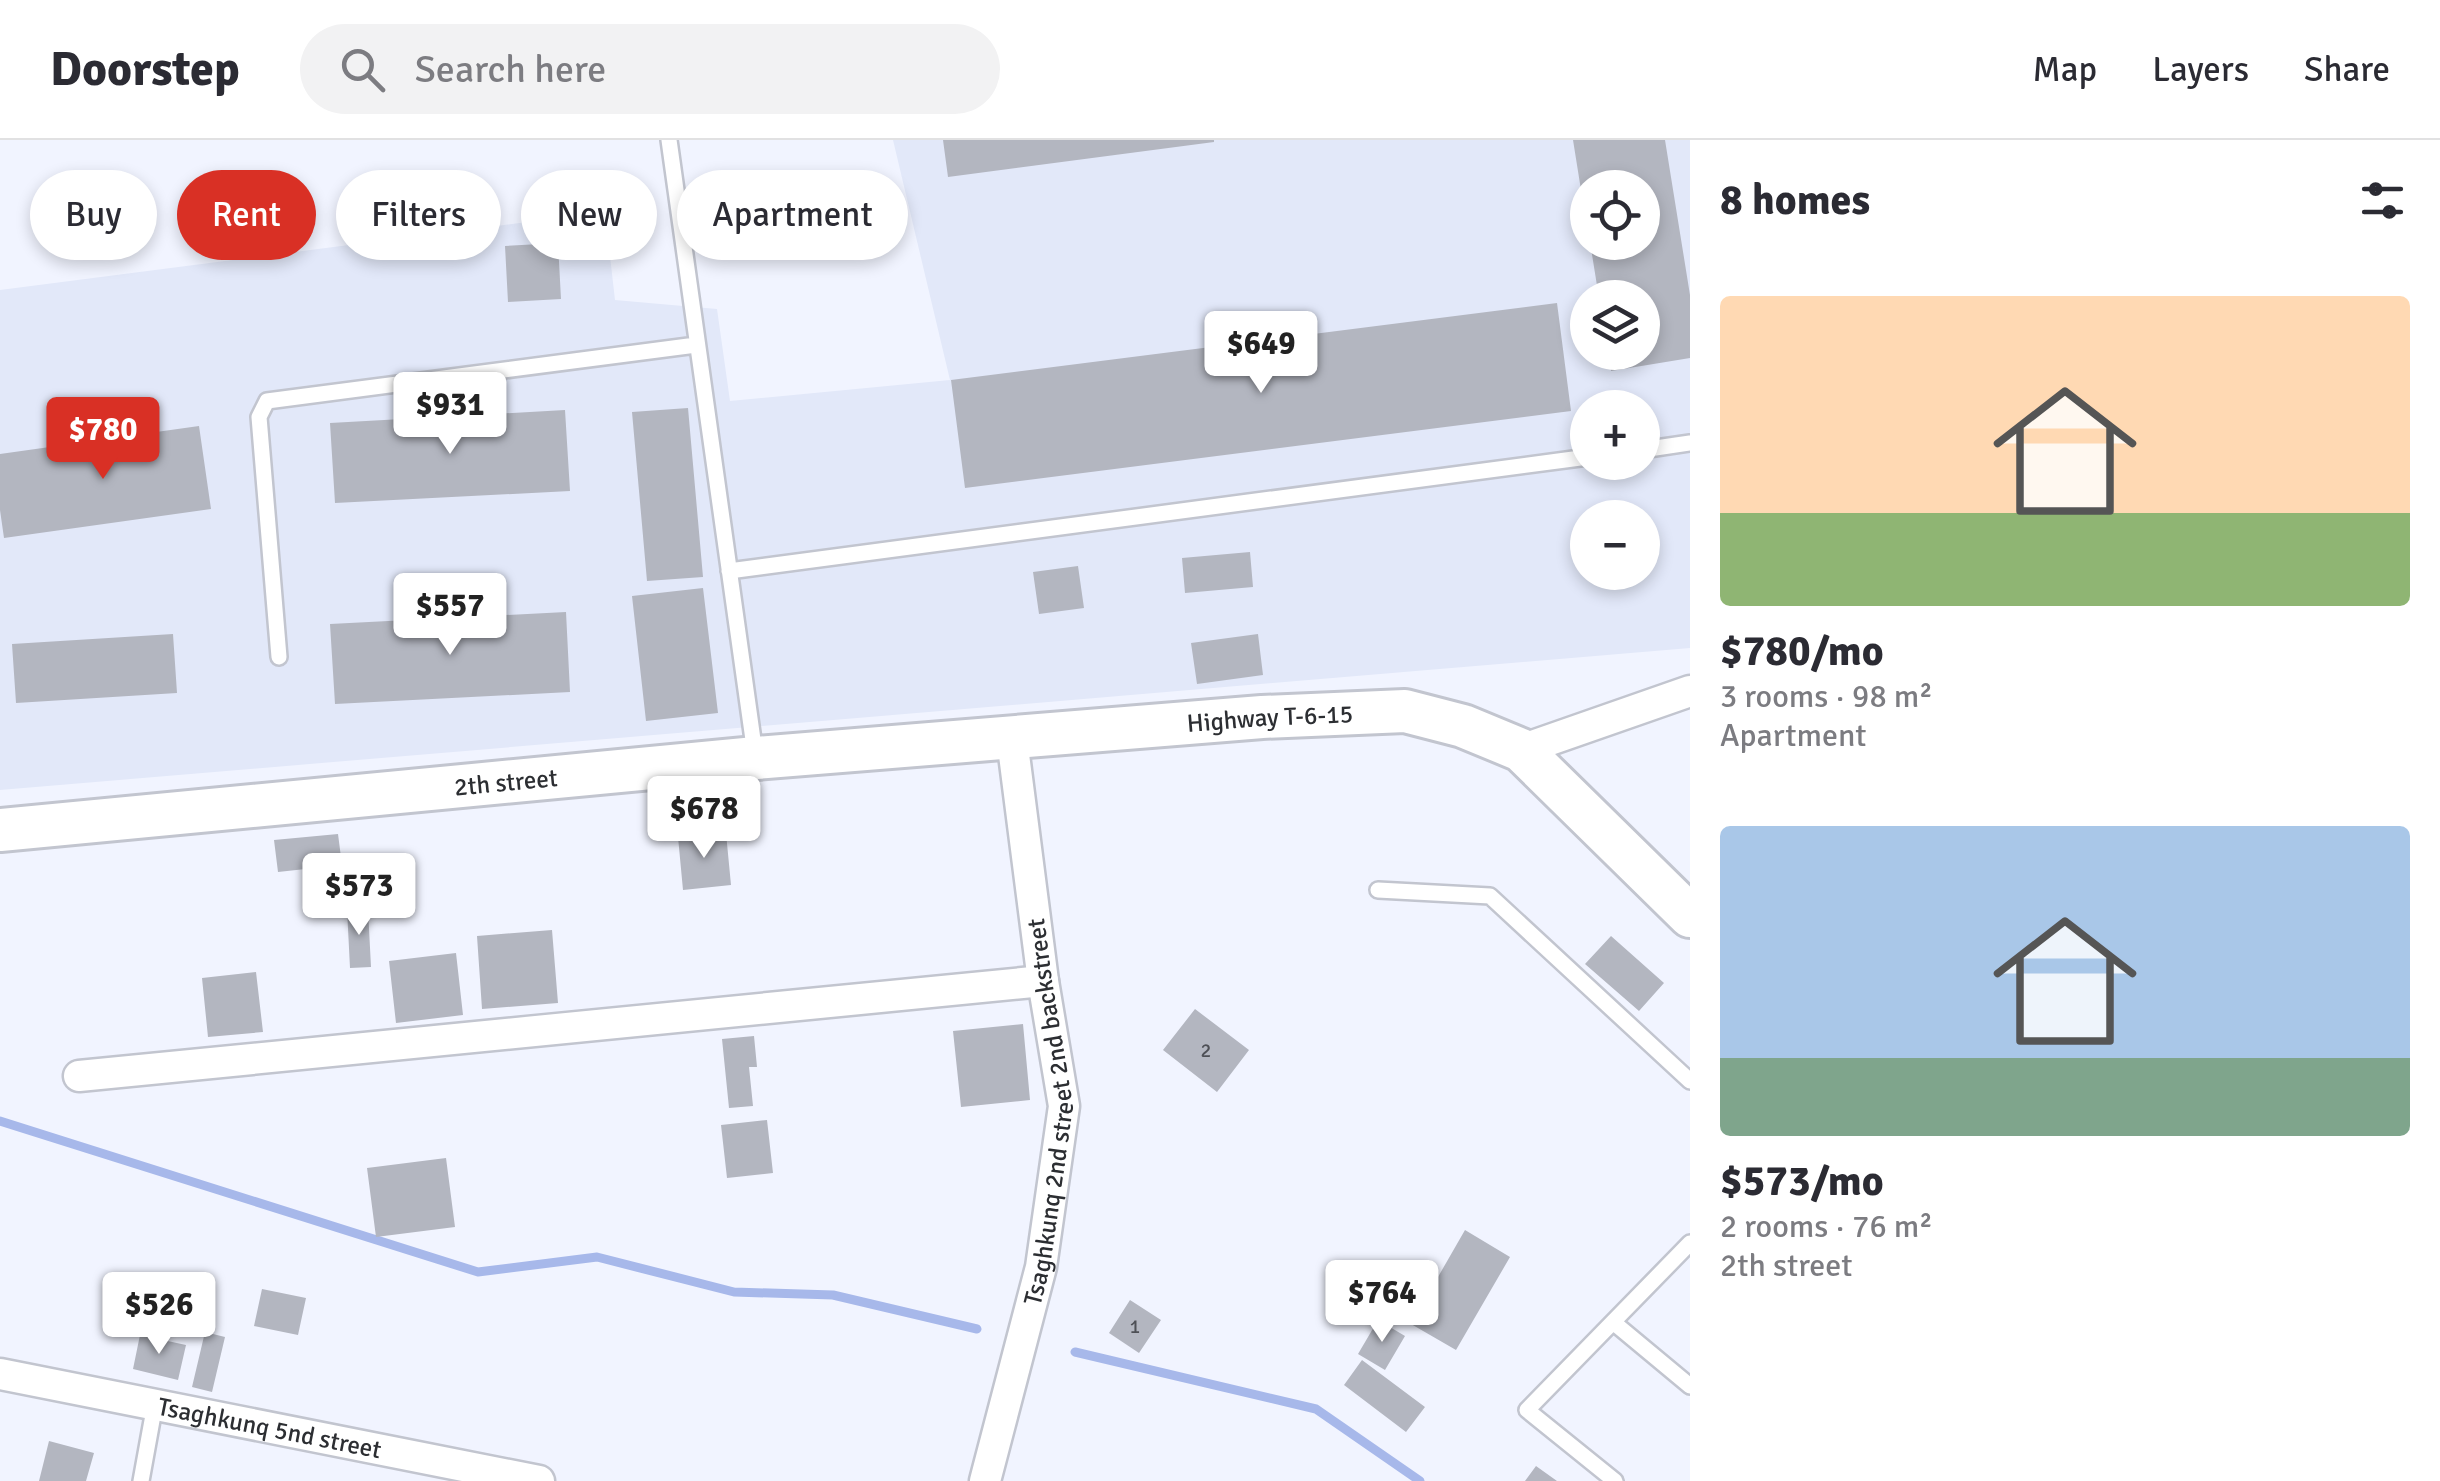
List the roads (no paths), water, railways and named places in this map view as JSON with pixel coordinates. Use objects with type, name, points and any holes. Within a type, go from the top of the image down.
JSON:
[{"type":"street","points":[[1690,691],[1521,750],[1690,916]]},
{"type":"street","name":"Highway T-6-15","points":[[1012,739],[1406,710],[1462,726],[1521,750]]},
{"type":"street","name":"2th street","points":[[0,830],[756,758],[1012,739]]},
{"type":"street","name":"Tsaghkunq 2nd street 2nd backstreet","points":[[986,1481],[1041,1268],[1064,1106],[1042,981],[1012,739]]},
{"type":"street","points":[[79,1076],[1042,981]]},
{"type":"street","name":"Tsaghkunq 5nd street","points":[[0,1374],[539,1481]]},
{"type":"lane","points":[[669,140],[756,758]]},
{"type":"lane","points":[[279,657],[259,418],[267,400],[696,345]]},
{"type":"lane","points":[[1660,447],[1690,443]]},
{"type":"lane","points":[[729,571],[1570,459]]},
{"type":"lane","points":[[1378,890],[1490,896],[1690,1080]]},
{"type":"lane","points":[[1615,1481],[1527,1410],[1690,1243]]},
{"type":"lane","points":[[1614,1322],[1690,1386]]},
{"type":"lane","points":[[141,1481],[155,1404]]},
{"type":"waterway","points":[[0,1121],[478,1272],[597,1257],[734,1292],[833,1295],[977,1329]]},
{"type":"waterway","points":[[1075,1352],[1316,1409],[1420,1481]]}]
